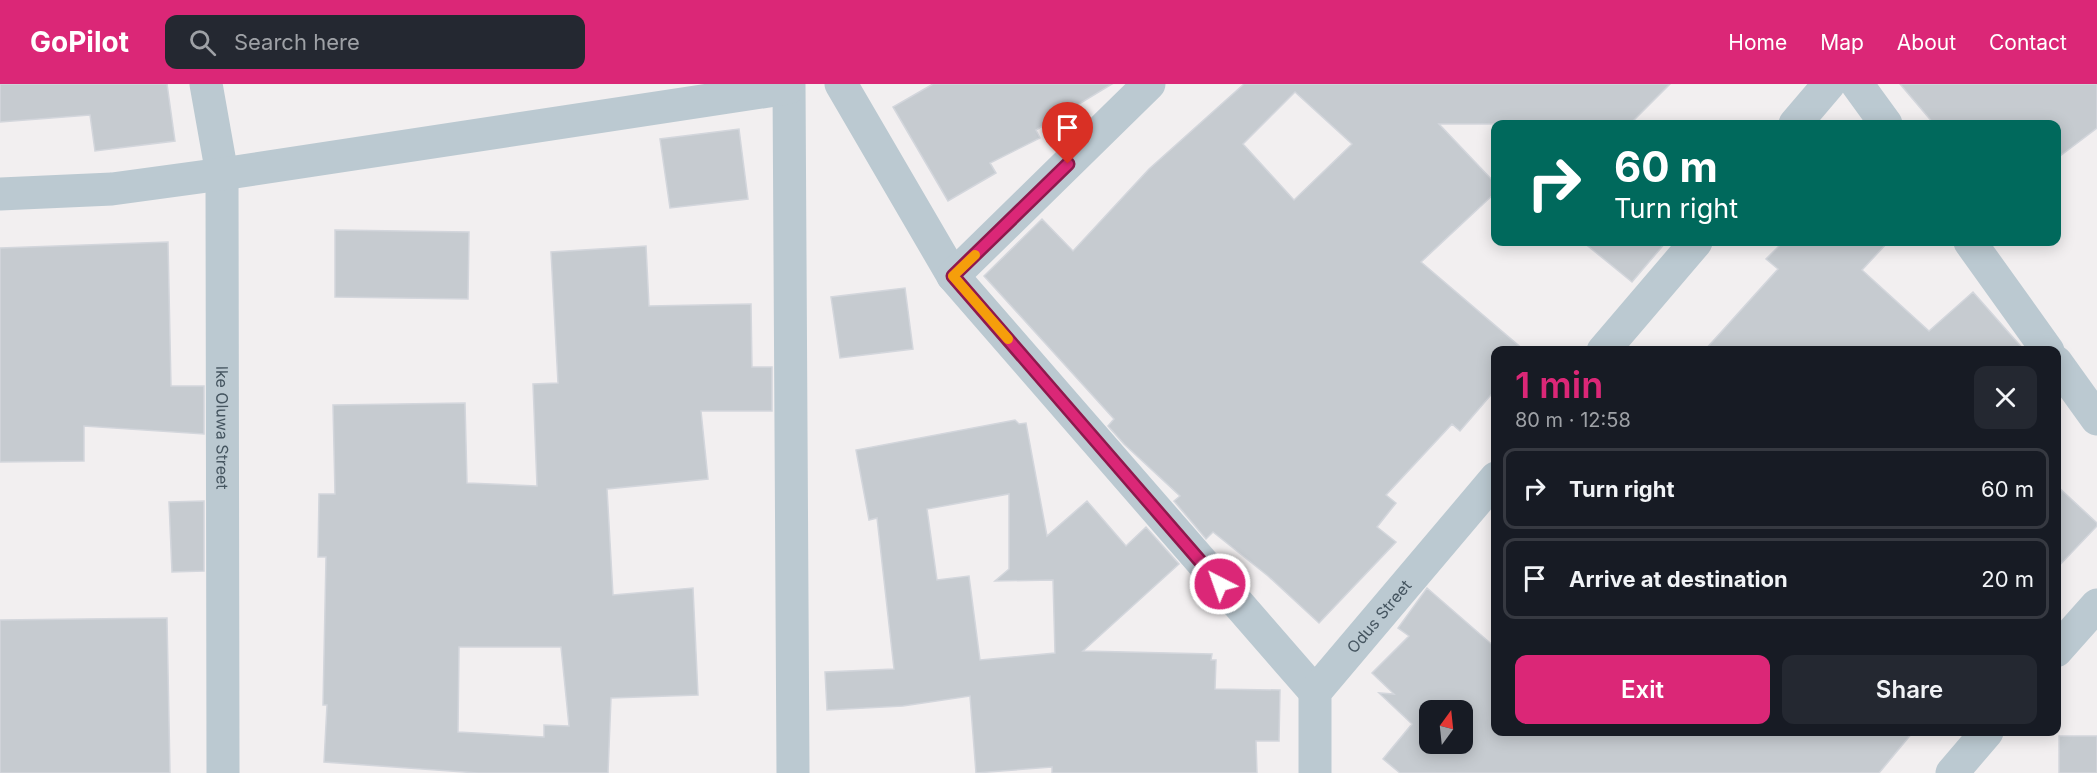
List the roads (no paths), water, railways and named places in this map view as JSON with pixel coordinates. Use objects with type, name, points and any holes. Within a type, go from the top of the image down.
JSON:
[{"type":"street","name":"Ike Oluwa Street","points":[[206,84],[222,174],[223,773]]},
{"type":"street","points":[[841,84],[953,276],[1314,692],[1315,773]]},
{"type":"street","points":[[953,276],[1149,84]]},
{"type":"street","points":[[1798,120],[1829,84]]},
{"type":"street","points":[[1857,84],[1883,120]]},
{"type":"street","points":[[0,194],[112,189],[222,174],[788,86],[793,773]]},
{"type":"street","points":[[1607,346],[1693,246]]},
{"type":"street","points":[[1973,246],[2045,346]]},
{"type":"street","points":[[2061,369],[2097,419]]},
{"type":"street","name":"Odus Street","points":[[1314,692],[1491,484]]},
{"type":"street","points":[[2061,645],[2097,604]]},
{"type":"street","points":[[1952,773],[1984,736]]}]
